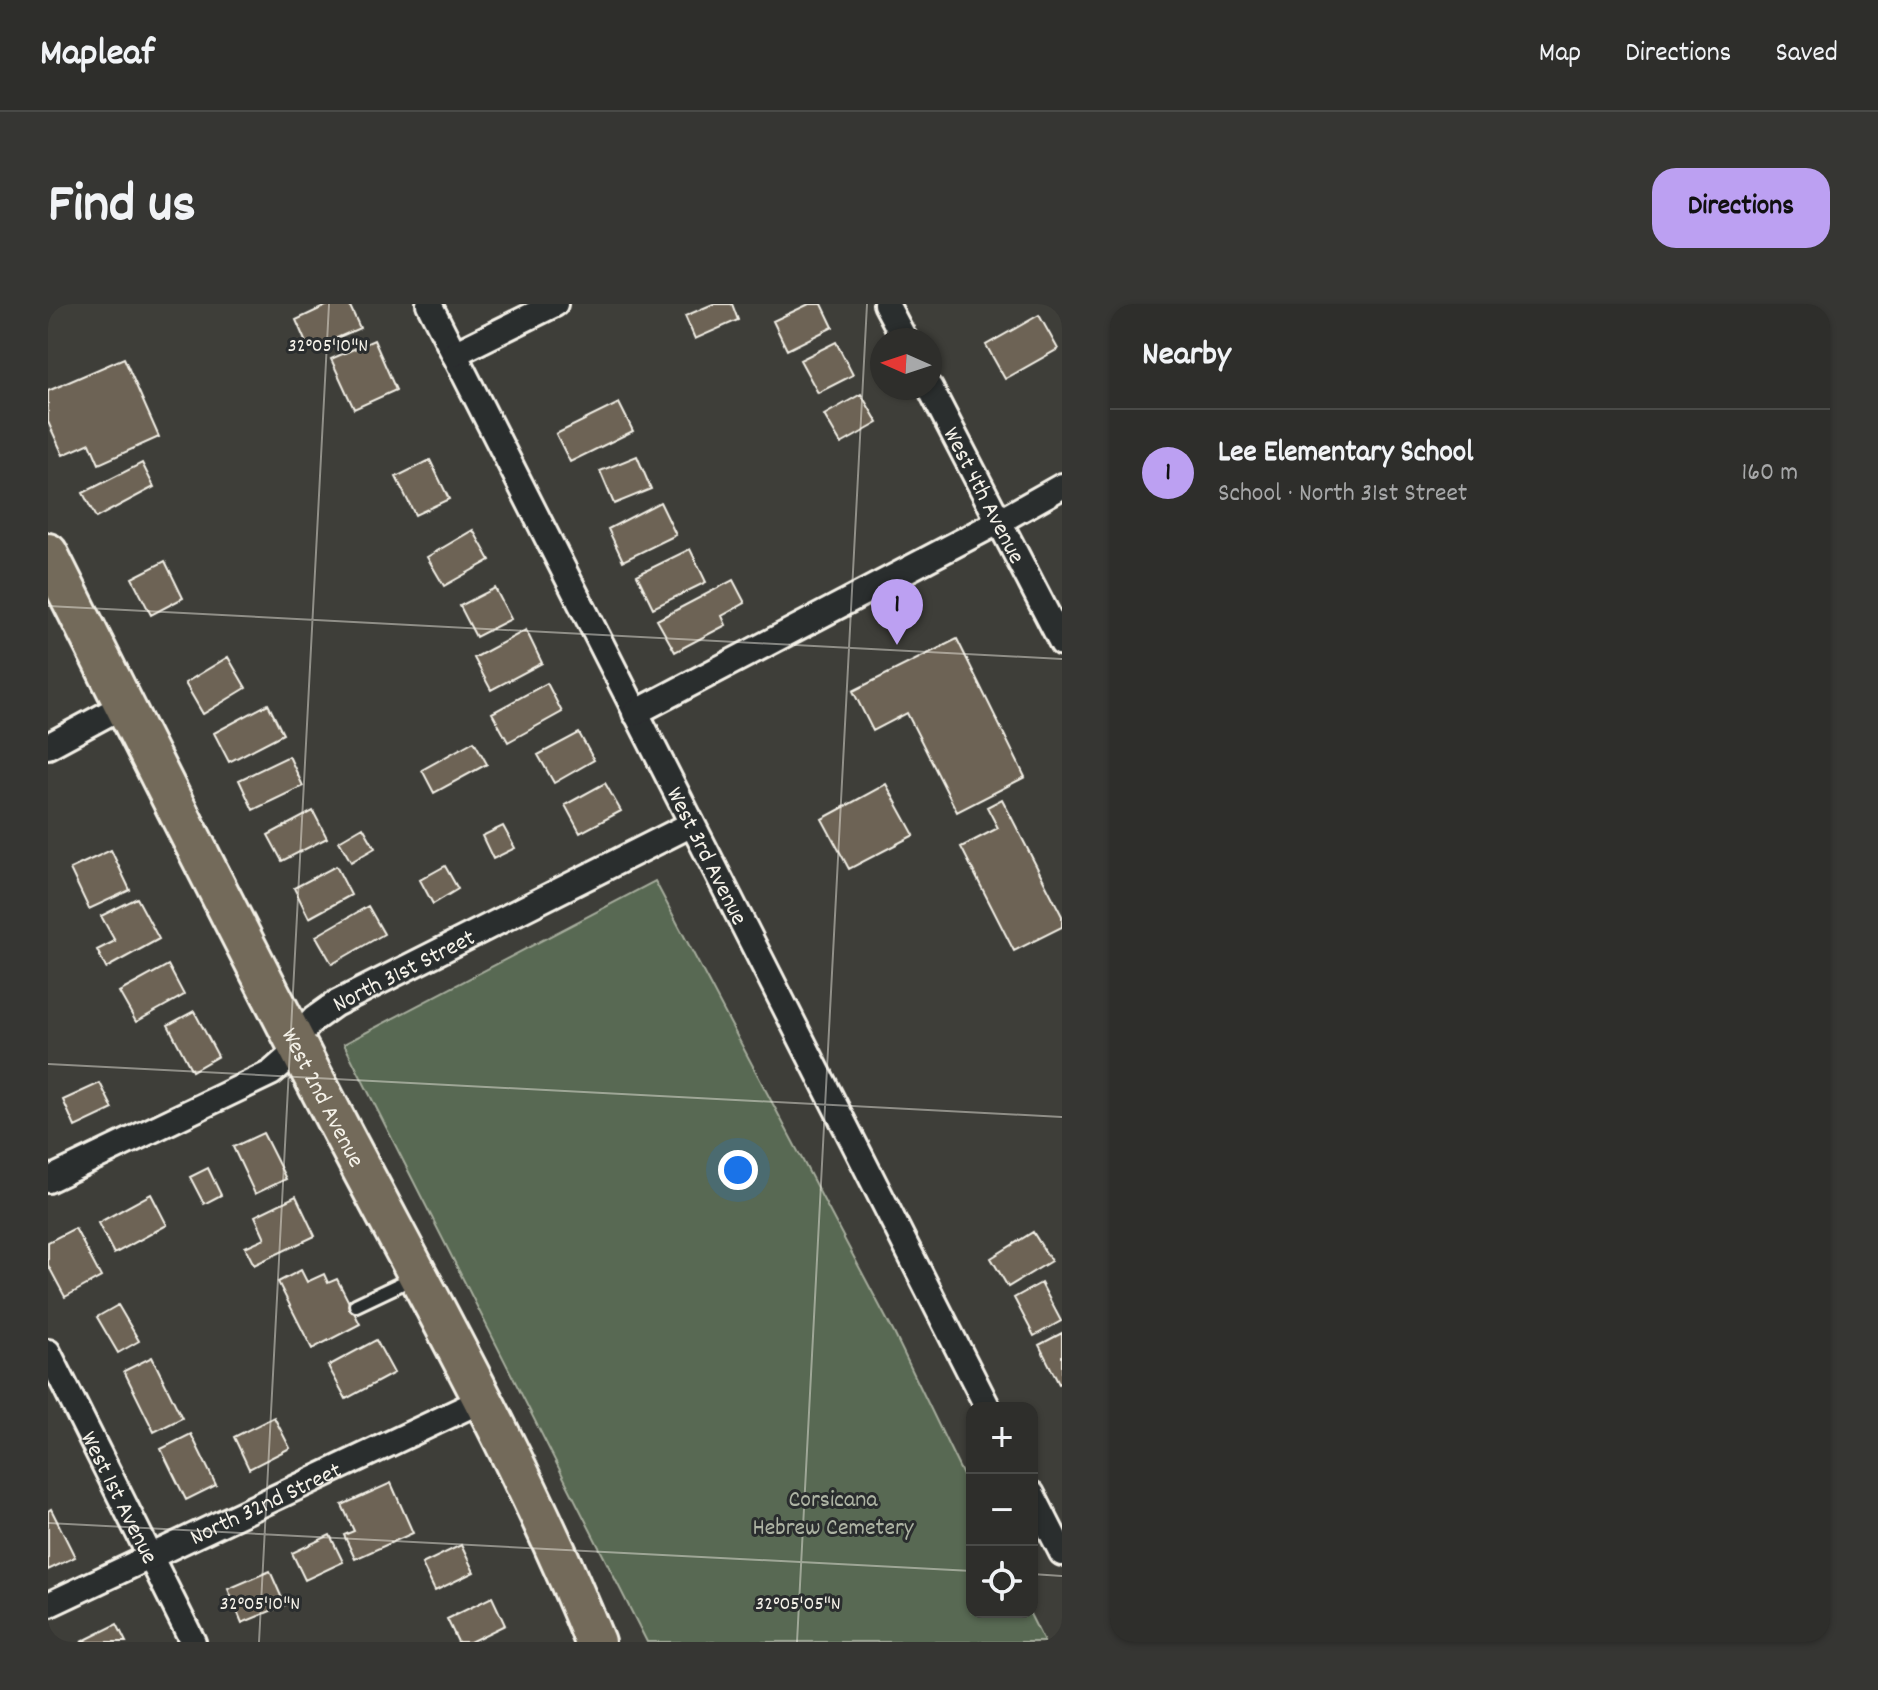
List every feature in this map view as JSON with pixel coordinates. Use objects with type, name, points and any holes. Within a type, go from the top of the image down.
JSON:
[{"type":"main road","name":"West 2nd Avenue","points":[[48,553],[294,1041],[482,1400],[543,1524],[595,1642]]},
{"type":"street","name":"West 3rd Avenue","points":[[429,304],[985,1402]]},
{"type":"street","points":[[454,354],[555,304]]},
{"type":"street","points":[[886,304],[899,328]]},
{"type":"street","name":"West 4th Avenue","points":[[936,400],[1062,643]]},
{"type":"street","points":[[635,713],[1062,486]]},
{"type":"street","points":[[48,746],[124,705]]},
{"type":"street","name":"North 31st Street","points":[[48,1180],[271,1073],[288,1058],[294,1041],[314,1019],[335,1004],[692,824]]},
{"type":"street","name":"West 1st Avenue","points":[[48,1352],[193,1642]]},
{"type":"street","name":"North 32nd Street","points":[[48,1605],[482,1400]]},
{"type":"street","points":[[1038,1506],[1062,1553]]},
{"type":"lane","points":[[356,1305],[418,1276]]},
{"type":"green space","name":"Corsicana Hebrew Cemetery","points":[[655,881],[894,1333],[966,1482],[966,1618],[1032,1618],[1044,1642],[647,1642],[344,1044]]},
{"type":"building","points":[[330,304],[349,304],[360,328],[309,350],[296,320]]},
{"type":"building","points":[[713,304],[732,304],[738,320],[695,339],[685,316]]},
{"type":"building","points":[[809,304],[822,304],[833,327],[787,350],[773,321]]},
{"type":"building","points":[[1039,315],[1058,349],[1005,379],[986,345]]},
{"type":"building","points":[[374,340],[396,390],[354,409],[331,359]]},
{"type":"building","points":[[836,342],[853,375],[818,393],[800,360]]},
{"type":"building","points":[[124,358],[159,437],[99,464],[90,443],[63,455],[48,422],[48,391]]},
{"type":"building","points":[[861,394],[878,423],[841,444],[824,415]]},
{"type":"building","points":[[619,403],[633,431],[570,462],[556,434]]},
{"type":"building","points":[[637,456],[651,489],[614,504],[600,471]]},
{"type":"building","points":[[430,460],[449,499],[415,515],[396,477]]},
{"type":"building","points":[[142,463],[154,487],[96,518],[83,493]]},
{"type":"building","points":[[660,502],[676,535],[623,561],[608,529]]},
{"type":"building","points":[[473,530],[490,560],[444,586],[427,557]]},
{"type":"building","points":[[690,549],[706,582],[653,608],[637,575]]},
{"type":"building","points":[[165,561],[183,598],[151,615],[132,578]]},
{"type":"building","points":[[733,580],[745,603],[722,616],[726,625],[675,652],[657,620]]},
{"type":"building","points":[[495,588],[511,619],[476,637],[460,606]]},
{"type":"building","points":[[526,630],[542,663],[491,690],[474,658]]},
{"type":"building","points":[[957,639],[1025,777],[957,812],[907,713],[873,731],[853,691]]},
{"type":"building","points":[[228,657],[246,688],[203,714],[185,683]]},
{"type":"building","points":[[547,683],[562,712],[508,742],[492,713]]},
{"type":"building","points":[[268,704],[283,734],[229,762],[214,733]]},
{"type":"building","points":[[579,733],[594,760],[554,783],[538,755]]},
{"type":"building","points":[[474,741],[487,764],[434,793],[422,770]]},
{"type":"building","points":[[289,756],[303,786],[253,810],[239,780]]},
{"type":"building","points":[[605,783],[621,811],[580,833],[565,805]]},
{"type":"building","points":[[886,784],[914,835],[849,869],[822,819]]},
{"type":"building","points":[[1002,799],[1062,916],[1062,927],[1014,951],[961,847],[998,828],[987,807]]},
{"type":"building","points":[[313,811],[327,838],[282,861],[268,835]]},
{"type":"building","points":[[503,826],[515,848],[493,859],[482,836]]},
{"type":"building","points":[[363,827],[375,848],[351,862],[339,841]]},
{"type":"building","points":[[111,850],[130,890],[89,909],[70,869]]},
{"type":"building","points":[[336,866],[351,895],[309,918],[294,888]]},
{"type":"building","points":[[445,866],[458,889],[433,904],[420,880]]},
{"type":"building","points":[[137,898],[159,939],[106,968],[97,950],[115,941],[101,916]]},
{"type":"building","points":[[368,906],[384,934],[332,964],[316,936]]},
{"type":"building","points":[[168,965],[184,995],[136,1022],[119,992]]},
{"type":"building","points":[[194,1011],[218,1056],[192,1071],[168,1025]]},
{"type":"building","points":[[100,1083],[113,1109],[75,1127],[63,1100]]},
{"type":"building","points":[[263,1133],[286,1179],[255,1194],[233,1147]]},
{"type":"building","points":[[208,1168],[221,1195],[204,1204],[190,1177]]},
{"type":"building","points":[[151,1194],[167,1225],[114,1254],[98,1223]]},
{"type":"building","points":[[296,1196],[315,1236],[254,1265],[245,1247],[265,1238],[255,1216]]},
{"type":"building","points":[[75,1228],[101,1277],[65,1297],[48,1265],[48,1242]]},
{"type":"building","points":[[1033,1232],[1051,1261],[1008,1287],[991,1258]]},
{"type":"building","points":[[301,1270],[307,1282],[324,1274],[328,1283],[337,1279],[360,1324],[312,1349],[278,1282]]},
{"type":"building","points":[[1041,1283],[1061,1321],[1034,1336],[1014,1298]]},
{"type":"building","points":[[118,1305],[139,1341],[118,1353],[97,1317]]},
{"type":"building","points":[[1062,1333],[1062,1382],[1059,1384],[1039,1345]]},
{"type":"building","points":[[376,1340],[394,1373],[346,1399],[328,1366]]},
{"type":"building","points":[[152,1357],[182,1418],[154,1432],[124,1371]]},
{"type":"building","points":[[274,1417],[290,1448],[249,1469],[234,1437]]},
{"type":"building","points":[[191,1434],[216,1485],[186,1500],[161,1449]]},
{"type":"building","points":[[391,1483],[413,1533],[355,1559],[344,1535],[354,1531],[342,1505]]},
{"type":"building","points":[[51,1509],[75,1557],[48,1570],[48,1511]]},
{"type":"building","points":[[330,1535],[343,1562],[305,1580],[292,1553]]},
{"type":"building","points":[[461,1545],[474,1572],[435,1591],[422,1564]]},
{"type":"building","points":[[270,1571],[285,1605],[242,1623],[228,1589]]},
{"type":"building","points":[[492,1597],[505,1625],[470,1642],[458,1642],[447,1619]]},
{"type":"building","points":[[117,1624],[126,1642],[81,1642]]},
{"type":"place","name":"Lee Elementary School","points":[[897,645]]}]
